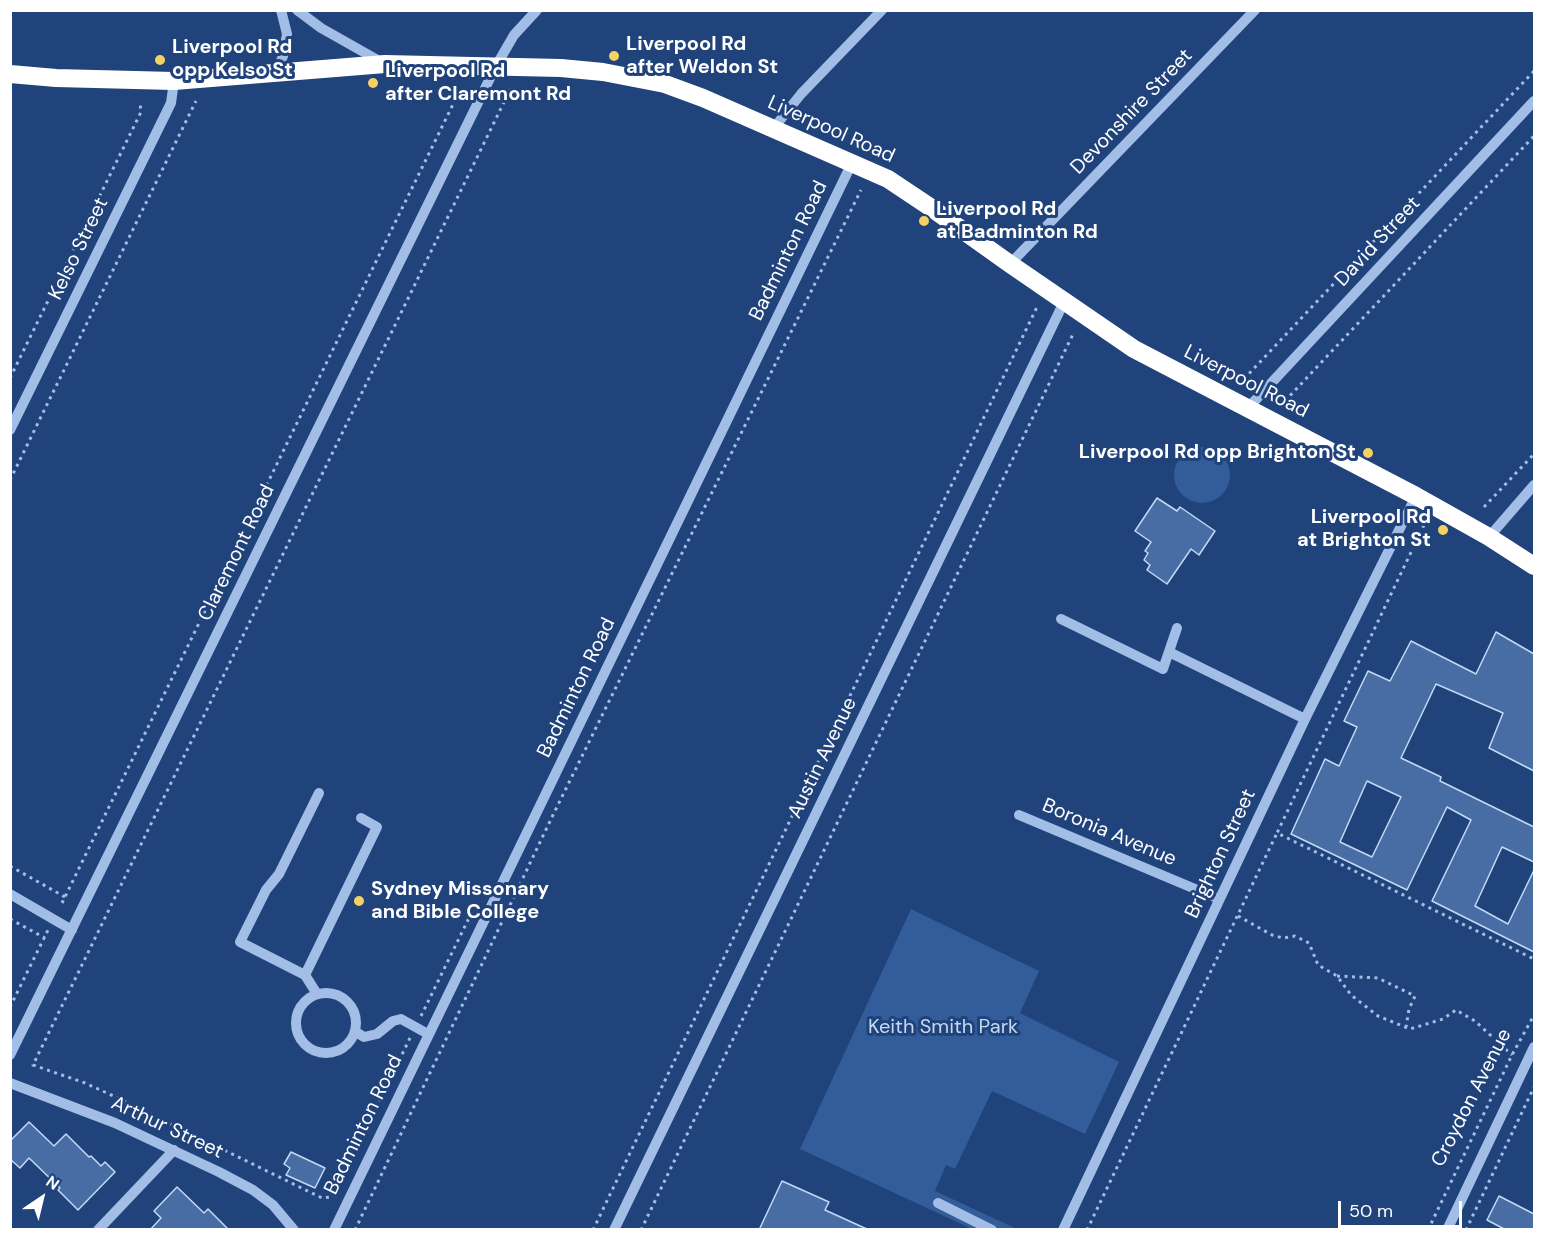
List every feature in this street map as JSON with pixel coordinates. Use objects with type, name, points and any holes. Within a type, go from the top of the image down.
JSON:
[{"type":"highway","name":"Liverpool Road","points":[[10,74],[56,78],[174,81],[385,64],[561,68],[603,72],[665,84],[703,98],[888,179],[1134,349],[1416,496],[1489,537],[1534,566]]},
{"type":"street","points":[[276,73],[284,56],[287,34],[281,10]]},
{"type":"street","points":[[297,10],[321,28],[385,64]]},
{"type":"street","name":"Claremont Road","points":[[10,1055],[496,66],[514,35],[537,10]]},
{"type":"street","points":[[773,129],[801,94],[882,10]]},
{"type":"street","name":"Devonshire Street","points":[[1010,264],[1255,10]]},
{"type":"street","name":"Kelso Street","points":[[10,430],[171,103],[174,81]]},
{"type":"street","name":"David Street","points":[[1248,408],[1534,101]]},
{"type":"street","name":"Badminton Road","points":[[334,1230],[852,162]]},
{"type":"street","name":"Austin Avenue","points":[[614,1230],[1064,302]]},
{"type":"street","points":[[1489,537],[1534,485]]},
{"type":"street","name":"Brighton Street","points":[[1063,1230],[1305,719],[1416,496]]},
{"type":"street","points":[[1061,619],[1163,669],[1177,628]]},
{"type":"street","points":[[1169,652],[1305,719]]},
{"type":"street","points":[[317,994],[305,975],[240,942],[266,890],[279,874],[320,793]]},
{"type":"street","name":"Boronia Avenue","points":[[1019,815],[1219,899]]},
{"type":"street","points":[[305,975],[377,826],[361,818]]},
{"type":"street","points":[[10,894],[72,930]]},
{"type":"street","points":[[317,994],[337,995],[347,1001],[355,1013],[356,1032],[344,1049],[337,1052],[326,1054],[308,1048],[301,1040],[296,1028],[296,1017],[300,1007],[317,994]]},
{"type":"street","points":[[356,1032],[364,1037],[377,1034],[393,1021],[401,1019],[428,1034]]},
{"type":"street","name":"Croydon Avenue","points":[[1447,1230],[1534,1047]]},
{"type":"street","name":"Arthur Street","points":[[10,1083],[115,1123],[253,1190],[273,1205],[294,1230]]},
{"type":"street","points":[[98,1230],[174,1150]]},
{"type":"street","points":[[938,1203],[992,1230]]},
{"type":"path","points":[[1244,380],[1534,71]]},
{"type":"path","points":[[62,903],[461,88]]},
{"type":"path","points":[[502,90],[515,89]]},
{"type":"path","points":[[473,909],[335,1193],[331,1197],[316,1196],[120,1099],[85,1083],[33,1065],[510,90]]},
{"type":"path","points":[[10,480],[196,101]]},
{"type":"path","points":[[10,378],[141,112],[140,104]]},
{"type":"path","points":[[1285,401],[1534,136]]},
{"type":"path","points":[[355,1230],[553,815],[861,190]]},
{"type":"path","points":[[593,1230],[1037,307]]},
{"type":"path","points":[[641,1230],[1073,334]]},
{"type":"path","points":[[1484,507],[1534,454]]},
{"type":"path","points":[[1087,1230],[1424,525]]},
{"type":"path","points":[[1277,833],[1534,959]]},
{"type":"path","points":[[10,866],[65,897]]},
{"type":"path","points":[[1238,916],[1272,935],[1283,938],[1295,936],[1309,943],[1318,965],[1337,976],[1351,995],[1378,1016],[1410,1029],[1443,1019],[1456,1010],[1475,1021],[1512,1055]]},
{"type":"path","points":[[10,918],[45,938]]},
{"type":"path","points":[[10,1007],[48,930]]},
{"type":"path","points":[[1337,976],[1378,978],[1415,996],[1409,1010],[1406,1027]]},
{"type":"path","name":"Croydon Avenue","points":[[1428,1230],[1512,1055],[1534,1015]]},
{"type":"path","points":[[1466,1230],[1534,1087]]},
{"type":"green space","points":[[1196,447],[1208,447],[1218,451],[1226,459],[1230,475],[1226,491],[1218,499],[1208,503],[1196,503],[1186,499],[1178,491],[1174,481],[1174,469],[1178,459],[1186,451]]},
{"type":"green space","name":"Keith Smith Park","points":[[911,909],[1039,971],[1020,1013],[1119,1062],[1085,1134],[992,1091],[955,1169],[946,1165],[935,1191],[1017,1229],[972,1229],[800,1149]]},
{"type":"building","points":[[1157,498],[1177,511],[1180,507],[1215,531],[1199,555],[1191,549],[1167,584],[1147,570],[1150,565],[1144,560],[1148,553],[1145,551],[1151,542],[1135,531]]},
{"type":"building","points":[[1496,632],[1534,654],[1534,771],[1489,748],[1503,713],[1436,684],[1401,758],[1441,777],[1440,781],[1534,827],[1534,862],[1502,847],[1475,906],[1508,924],[1534,870],[1534,952],[1432,901],[1471,820],[1447,807],[1407,890],[1291,834],[1325,759],[1339,766],[1357,727],[1344,721],[1368,671],[1390,681],[1411,641],[1476,674]],"holes":[[[1367,781],[1401,797],[1372,857],[1340,842]]]},
{"type":"building","points":[[29,1122],[54,1146],[66,1134],[89,1157],[91,1156],[101,1166],[105,1162],[115,1172],[78,1210],[58,1190],[60,1188],[29,1158],[20,1168],[10,1159],[10,1141]]},
{"type":"building","points":[[291,1152],[325,1168],[315,1188],[286,1175],[290,1168],[284,1164]]},
{"type":"building","points":[[782,1181],[829,1202],[825,1210],[869,1230],[759,1230]]},
{"type":"building","points":[[177,1187],[204,1213],[208,1209],[229,1230],[150,1230],[161,1218],[154,1211]]},
{"type":"building","points":[[1499,1196],[1534,1214],[1534,1230],[1506,1230],[1487,1220]]},
{"type":"place","name":"Liverpool Rd after Weldon St","points":[[614,56]]},
{"type":"place","name":"Liverpool Rd opp Kelso St","points":[[160,60]]},
{"type":"place","name":"Liverpool Rd after Claremont Rd","points":[[373,83]]},
{"type":"place","name":"Liverpool Rd at Badminton Rd","points":[[924,221]]},
{"type":"place","name":"Liverpool Rd opp Brighton St","points":[[1368,453]]},
{"type":"place","name":"Liverpool Rd at Brighton St","points":[[1443,530]]},
{"type":"place","name":"Sydney Missonary and Bible College","points":[[359,901]]}]
